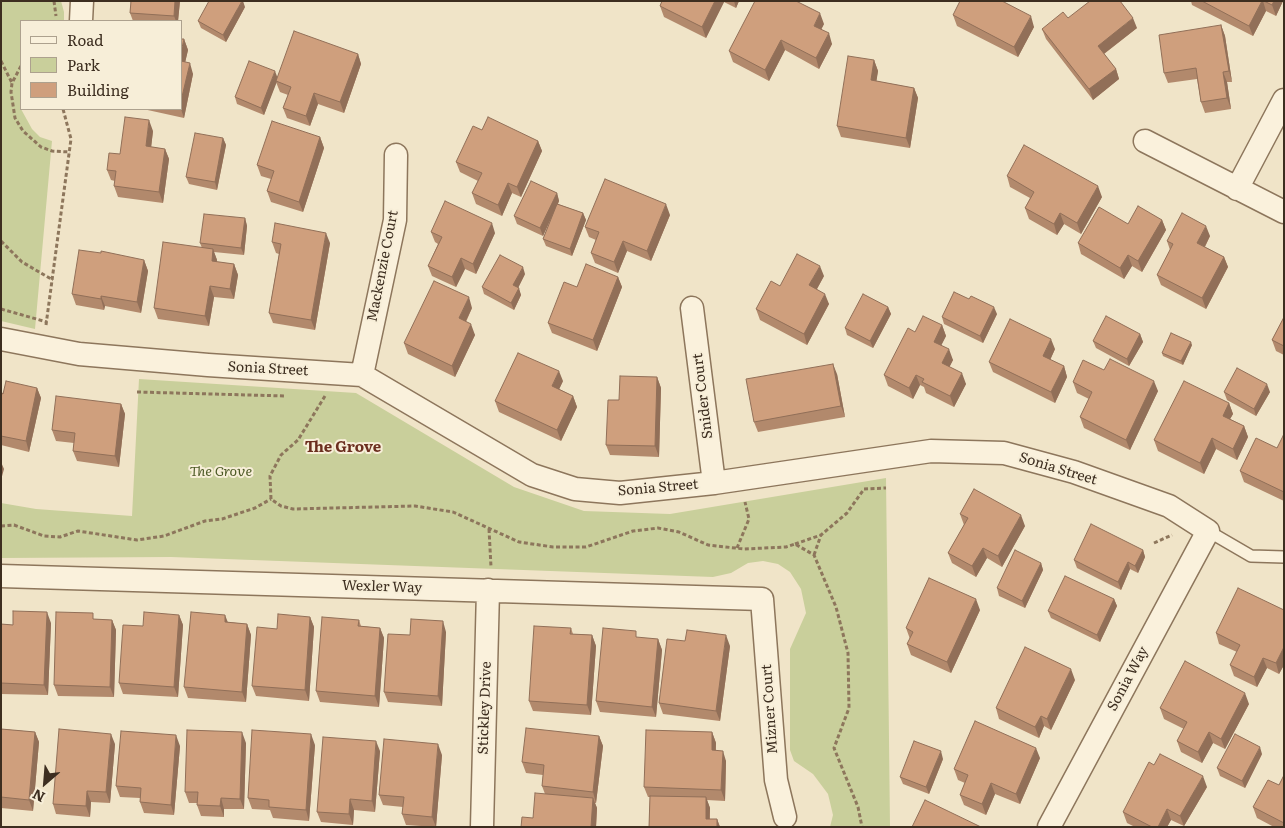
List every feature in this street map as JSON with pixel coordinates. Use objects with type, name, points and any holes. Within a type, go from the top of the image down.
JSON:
[{"type":"street","points":[[80,20],[82,1]]},
{"type":"street","points":[[1238,189],[1284,100]]},
{"type":"street","points":[[1145,141],[1284,212]]},
{"type":"street","name":"Mackenzie Court","points":[[351,374],[395,220],[396,155]]},
{"type":"street","name":"Snider Court","points":[[692,308],[714,483]]},
{"type":"street","name":"Sonia Street","points":[[1,339],[79,354],[351,374],[532,475],[566,486],[620,493],[714,483],[931,451],[1004,453],[1074,472],[1169,506],[1208,531]]},
{"type":"street","name":"Sonia Way","points":[[1049,827],[1208,531]]},
{"type":"street","name":"Wexler Way","points":[[1,576],[762,599]]},
{"type":"street","name":"Stickley Drive","points":[[482,827],[488,590]]},
{"type":"street","name":"Mizner Court","points":[[762,599],[776,780],[785,817]]},
{"type":"lane","points":[[1208,531],[1251,556],[1284,557]]},
{"type":"path","points":[[54,1],[57,20]]},
{"type":"path","points":[[1,61],[12,83],[12,104],[15,118],[23,130],[41,147],[52,151],[70,152]]},
{"type":"path","points":[[12,83],[20,68]]},
{"type":"path","points":[[44,347],[70,152],[71,139],[63,110]]},
{"type":"path","points":[[1,241],[22,262],[52,280]]},
{"type":"path","points":[[1,310],[46,322]]},
{"type":"path","points":[[271,499],[270,476],[281,456],[298,440],[324,396],[351,374]]},
{"type":"path","points":[[137,392],[295,396]]},
{"type":"path","points":[[315,396],[324,396]]},
{"type":"path","points":[[736,548],[749,519],[742,479]]},
{"type":"path","points":[[271,499],[281,506],[293,509],[415,506],[453,512],[519,542],[553,547],[586,547],[633,531],[658,528],[679,532],[708,544],[736,548],[786,547],[821,535],[847,514],[864,489],[886,488]]},
{"type":"path","points":[[1,526],[14,525],[44,536],[60,537],[78,532],[137,540],[164,536],[205,521],[222,519],[254,508],[271,499]]},
{"type":"path","points":[[488,590],[492,569],[489,528]]},
{"type":"path","points":[[814,555],[821,535]]},
{"type":"path","points":[[795,544],[814,555],[836,607],[848,653],[849,708],[834,748],[858,807],[862,827]]},
{"type":"green space","points":[[1,1],[61,1],[64,20],[20,20],[20,110],[32,129],[40,137],[52,141],[35,329],[1,321]]},
{"type":"green space","name":"The Grove","points":[[139,379],[356,393],[514,487],[584,511],[670,514],[886,478],[890,827],[830,827],[833,815],[828,794],[813,774],[794,761],[790,750],[790,649],[806,613],[801,589],[790,572],[778,564],[763,561],[748,563],[731,573],[713,577],[171,557],[1,558],[1,503],[36,509],[132,516]]},
{"type":"building","points":[[131,1],[175,1],[174,16],[130,13]]},
{"type":"building","points":[[209,1],[242,1],[223,35],[198,21]]},
{"type":"building","points":[[662,1],[715,1],[702,27],[660,6]]},
{"type":"building","points":[[755,1],[796,1],[820,13],[814,26],[829,33],[816,58],[781,40],[765,70],[729,51]]},
{"type":"building","points":[[960,1],[1002,1],[1031,16],[1014,47],[953,15]]},
{"type":"building","points":[[1090,1],[1120,1],[1133,18],[1098,46],[1116,69],[1089,89],[1042,29],[1063,12],[1068,18]]},
{"type":"building","points":[[1202,1],[1262,1],[1249,26]]},
{"type":"building","points":[[1264,1],[1274,1],[1272,5]]},
{"type":"building","points":[[1221,25],[1229,71],[1223,72],[1227,98],[1201,102],[1196,68],[1164,73],[1159,35]]},
{"type":"building","points":[[294,31],[358,54],[340,102],[314,93],[306,116],[283,108],[291,87],[276,81]]},
{"type":"building","points":[[848,56],[874,60],[871,80],[914,88],[906,138],[837,126]]},
{"type":"building","points":[[182,61],[190,63],[182,97]]},
{"type":"building","points":[[249,61],[275,71],[261,108],[235,97]]},
{"type":"building","points":[[125,117],[149,120],[146,146],[165,149],[159,192],[114,186],[116,171],[107,170],[109,153],[120,154]]},
{"type":"building","points":[[488,117],[538,141],[517,187],[508,183],[498,205],[472,193],[482,173],[456,162],[473,126],[482,130]]},
{"type":"building","points":[[272,121],[320,137],[299,202],[267,191],[274,171],[257,165]]},
{"type":"building","points":[[195,133],[223,138],[215,182],[186,177]]},
{"type":"building","points":[[1024,145],[1098,186],[1077,223],[1060,213],[1054,224],[1025,208],[1034,192],[1007,176]]},
{"type":"building","points":[[605,179],[666,204],[647,251],[623,241],[614,262],[591,253],[599,232],[585,227]]},
{"type":"building","points":[[531,181],[557,193],[540,228],[514,216]]},
{"type":"building","points":[[445,201],[492,223],[473,264],[461,258],[452,277],[428,266],[442,237],[431,232]]},
{"type":"building","points":[[557,204],[583,213],[570,249],[543,239]]},
{"type":"building","points":[[1138,206],[1162,220],[1138,261],[1128,255],[1120,268],[1078,243],[1099,207],[1128,224]]},
{"type":"building","points":[[1182,213],[1206,226],[1197,243],[1224,257],[1202,298],[1157,275],[1173,244],[1167,241]]},
{"type":"building","points":[[204,214],[245,218],[241,248],[200,243]]},
{"type":"building","points":[[275,223],[326,233],[311,320],[269,313],[281,244],[272,242]]},
{"type":"building","points":[[163,242],[213,249],[212,261],[234,264],[230,289],[210,286],[205,316],[154,308]]},
{"type":"building","points":[[79,250],[101,253],[101,251],[144,260],[137,302],[101,296],[101,299],[72,294]]},
{"type":"building","points":[[797,254],[820,266],[809,285],[825,294],[804,334],[756,309],[771,281],[780,286]]},
{"type":"building","points":[[500,255],[523,267],[513,285],[519,288],[511,303],[482,287]]},
{"type":"building","points":[[586,264],[618,277],[593,340],[548,323],[564,282],[577,287]]},
{"type":"building","points":[[434,281],[469,297],[459,318],[471,324],[452,366],[404,343]]},
{"type":"building","points":[[954,292],[969,299],[971,296],[994,307],[980,336],[942,317]]},
{"type":"building","points":[[863,294],[888,307],[870,341],[845,328]]},
{"type":"building","points":[[923,316],[942,325],[934,342],[949,349],[942,363],[962,373],[950,396],[922,382],[924,379],[916,375],[909,388],[884,375],[908,328],[915,332]]},
{"type":"building","points":[[1106,316],[1140,334],[1127,359],[1093,341]]},
{"type":"building","points":[[1284,317],[1284,346],[1272,340]]},
{"type":"building","points":[[1010,319],[1051,339],[1043,356],[1064,366],[1051,392],[989,362]]},
{"type":"building","points":[[1171,333],[1191,342],[1181,361],[1162,353]]},
{"type":"building","points":[[518,353],[559,371],[552,386],[573,396],[557,430],[495,401]]},
{"type":"building","points":[[1110,359],[1154,381],[1126,440],[1080,417],[1092,392],[1073,382],[1083,360],[1104,370]]},
{"type":"building","points":[[833,364],[841,406],[754,422],[746,379]]},
{"type":"building","points":[[1237,368],[1267,384],[1254,409],[1224,392]]},
{"type":"building","points":[[620,376],[657,377],[655,446],[606,445],[608,400],[619,400]]},
{"type":"building","points":[[6,381],[37,388],[26,441],[1,436],[1,393],[3,394]]},
{"type":"building","points":[[1184,381],[1229,403],[1223,416],[1244,426],[1233,449],[1212,438],[1200,463],[1154,440]]},
{"type":"building","points":[[56,396],[121,404],[115,456],[73,451],[75,433],[52,430]]},
{"type":"building","points":[[1283,436],[1284,492],[1240,471],[1256,438],[1277,448]]},
{"type":"building","points":[[974,489],[1021,515],[998,556],[983,548],[972,566],[948,553],[968,518],[960,514]]},
{"type":"building","points":[[1091,524],[1143,550],[1135,566],[1128,562],[1118,582],[1074,560]]},
{"type":"building","points":[[1015,550],[1041,563],[1022,601],[997,588]]},
{"type":"building","points":[[1065,576],[1114,599],[1097,635],[1048,611]]},
{"type":"building","points":[[929,578],[976,599],[947,662],[907,644],[913,632],[906,628]]},
{"type":"building","points":[[1238,588],[1284,610],[1284,647],[1276,663],[1263,658],[1254,677],[1230,665],[1240,645],[1216,633]]},
{"type":"building","points":[[13,611],[47,612],[44,685],[1,683],[1,624],[13,625]]},
{"type":"building","points":[[56,612],[93,613],[93,619],[112,620],[110,687],[54,685]]},
{"type":"building","points":[[144,612],[179,615],[174,687],[119,683],[123,625],[143,626]]},
{"type":"building","points":[[191,612],[225,615],[225,622],[247,624],[242,692],[184,687]]},
{"type":"building","points":[[278,614],[310,617],[305,690],[252,686],[257,627],[277,629]]},
{"type":"building","points":[[322,617],[359,620],[358,626],[380,628],[375,696],[316,691]]},
{"type":"building","points":[[411,619],[443,621],[438,696],[384,692],[388,634],[410,635]]},
{"type":"building","points":[[534,626],[571,628],[570,634],[592,635],[587,705],[529,701]]},
{"type":"building","points":[[603,628],[636,631],[636,637],[658,639],[652,707],[596,701]]},
{"type":"building","points":[[687,630],[726,635],[716,711],[659,703],[667,639],[685,641]]},
{"type":"building","points":[[1025,647],[1071,669],[1047,719],[1041,716],[1035,727],[996,708]]},
{"type":"building","points":[[1185,661],[1245,693],[1221,739],[1209,732],[1198,752],[1177,741],[1187,722],[1160,708]]},
{"type":"building","points":[[975,721],[1036,748],[1016,794],[991,783],[982,804],[960,795],[968,775],[954,769]]},
{"type":"building","points":[[526,728],[599,736],[593,792],[542,786],[544,765],[522,762]]},
{"type":"building","points":[[1,729],[35,732],[29,800],[1,797]]},
{"type":"building","points":[[59,729],[111,734],[106,792],[87,791],[86,806],[53,804]]},
{"type":"building","points":[[187,730],[242,732],[240,799],[221,798],[220,806],[197,805],[198,792],[185,792]]},
{"type":"building","points":[[252,730],[311,734],[306,810],[269,807],[269,800],[248,798]]},
{"type":"building","points":[[646,730],[712,732],[712,750],[723,751],[721,790],[644,787]]},
{"type":"building","points":[[121,731],[176,735],[171,805],[140,802],[141,788],[116,786]]},
{"type":"building","points":[[1235,734],[1260,747],[1242,781],[1217,768]]},
{"type":"building","points":[[323,737],[376,741],[372,801],[350,799],[349,814],[317,812]]},
{"type":"building","points":[[384,739],[438,744],[432,817],[402,814],[404,797],[379,795]]},
{"type":"building","points":[[914,741],[941,751],[926,787],[900,777]]},
{"type":"building","points":[[1160,754],[1203,776],[1180,816],[1167,809],[1158,827],[1152,827],[1123,812],[1149,762],[1154,765]]},
{"type":"building","points":[[1284,775],[1284,823],[1253,807],[1268,780],[1279,785]]},
{"type":"building","points":[[535,793],[593,798],[591,827],[521,827],[522,817],[533,818]]},
{"type":"building","points":[[650,796],[706,797],[706,819],[717,819],[717,827],[649,827]]},
{"type":"building","points":[[925,800],[981,827],[912,827]]},
{"type":"district","name":"The Grove","points":[[343,448]]}]
